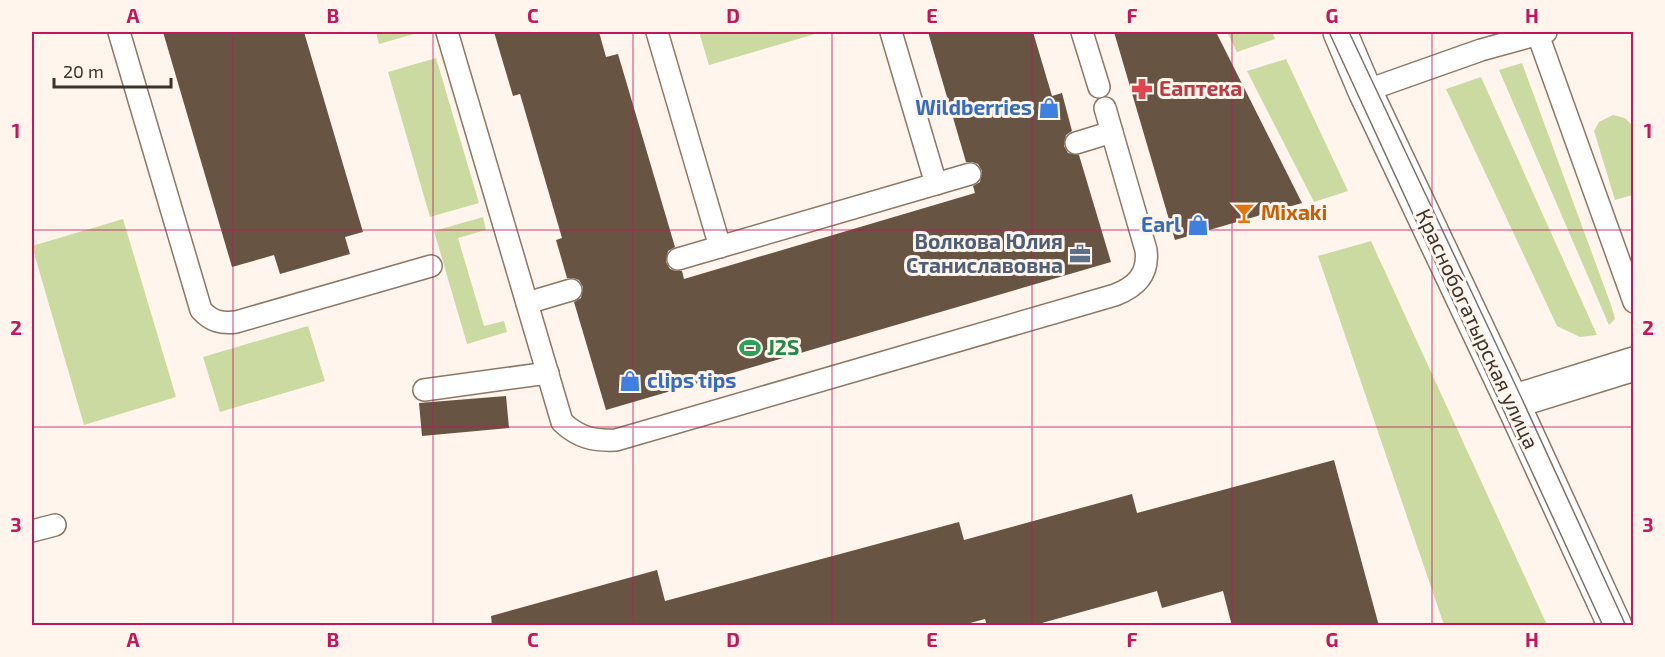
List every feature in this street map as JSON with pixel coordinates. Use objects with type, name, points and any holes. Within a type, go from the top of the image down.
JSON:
[{"type":"main road","name":"Краснобогатырская улица","points":[[1340,32],[1365,91],[1615,626]]},
{"type":"main road","points":[[1512,402],[1634,364]]},
{"type":"lane","points":[[119,32],[201,310],[207,316],[225,323],[236,322],[431,266]]},
{"type":"lane","points":[[447,32],[562,422],[583,438],[598,441],[616,440],[1122,292],[1134,286],[1146,267],[1147,257],[1105,108]]},
{"type":"lane","points":[[657,32],[720,247]]},
{"type":"lane","points":[[891,32],[936,184]]},
{"type":"lane","points":[[1082,32],[1099,87]]},
{"type":"lane","points":[[1365,91],[1480,50],[1540,32],[1634,302]]},
{"type":"lane","points":[[1076,143],[1112,132]]},
{"type":"lane","points":[[678,259],[970,174]]},
{"type":"lane","points":[[527,303],[571,290]]},
{"type":"lane","points":[[424,390],[548,373]]},
{"type":"lane","points":[[32,531],[55,525]]},
{"type":"green space","points":[[376,32],[421,32],[379,44]]},
{"type":"green space","points":[[699,32],[822,32],[709,65]]},
{"type":"green space","points":[[1227,32],[1272,32],[1275,39],[1237,52]]},
{"type":"green space","points":[[436,58],[479,203],[430,217],[388,72]]},
{"type":"green space","points":[[1286,59],[1348,191],[1314,202],[1247,71]]},
{"type":"green space","points":[[1522,63],[1611,305],[1615,319],[1609,325],[1499,70]]},
{"type":"green space","points":[[1481,77],[1597,335],[1580,337],[1557,326],[1446,89]]},
{"type":"green space","points":[[1613,115],[1625,118],[1634,127],[1633,195],[1615,200],[1594,131],[1599,122]]},
{"type":"green space","points":[[483,217],[486,230],[458,238],[484,326],[504,321],[507,332],[467,344],[434,231]]},
{"type":"green space","points":[[123,219],[176,397],[84,425],[32,246]]},
{"type":"green space","points":[[1371,241],[1547,625],[1444,625],[1318,256]]},
{"type":"green space","points":[[308,326],[325,381],[220,412],[203,357]]},
{"type":"building","points":[[163,32],[304,32],[363,232],[345,237],[350,254],[280,274],[274,255],[232,267]]},
{"type":"building","points":[[494,32],[599,32],[606,57],[618,54],[675,247],[668,251],[666,262],[670,269],[682,271],[684,279],[975,193],[973,186],[980,182],[982,171],[978,164],[966,162],[928,32],[1033,32],[1052,96],[1062,93],[1072,131],[1066,135],[1064,146],[1068,153],[1079,155],[1111,262],[606,410],[574,302],[581,298],[583,287],[579,280],[567,278],[556,240],[562,238],[520,94],[513,96]]},
{"type":"building","points":[[1114,32],[1216,32],[1302,203],[1175,240]]},
{"type":"building","points":[[506,396],[509,428],[422,436],[419,403]]},
{"type":"building","points":[[1334,460],[1379,626],[1232,626],[1223,591],[1162,608],[1157,591],[1031,626],[987,626],[985,619],[959,626],[492,626],[491,616],[657,570],[665,601],[959,522],[964,540],[1132,494],[1137,513]]},
{"type":"tram line","points":[[1329,32],[1603,626]]},
{"type":"tram line","points":[[1349,32],[1626,626]]},
{"type":"place","name":"Еаптека","points":[[1142,89]]},
{"type":"place","name":"Wildberries","points":[[1049,108]]},
{"type":"place","name":"Mixaki","points":[[1244,213]]},
{"type":"place","name":"Earl","points":[[1198,225]]},
{"type":"place","name":"Волкова Юлия Станиславовна","points":[[1080,254]]},
{"type":"place","name":"J2S","points":[[750,348]]},
{"type":"place","name":"clips tips","points":[[630,381]]}]
